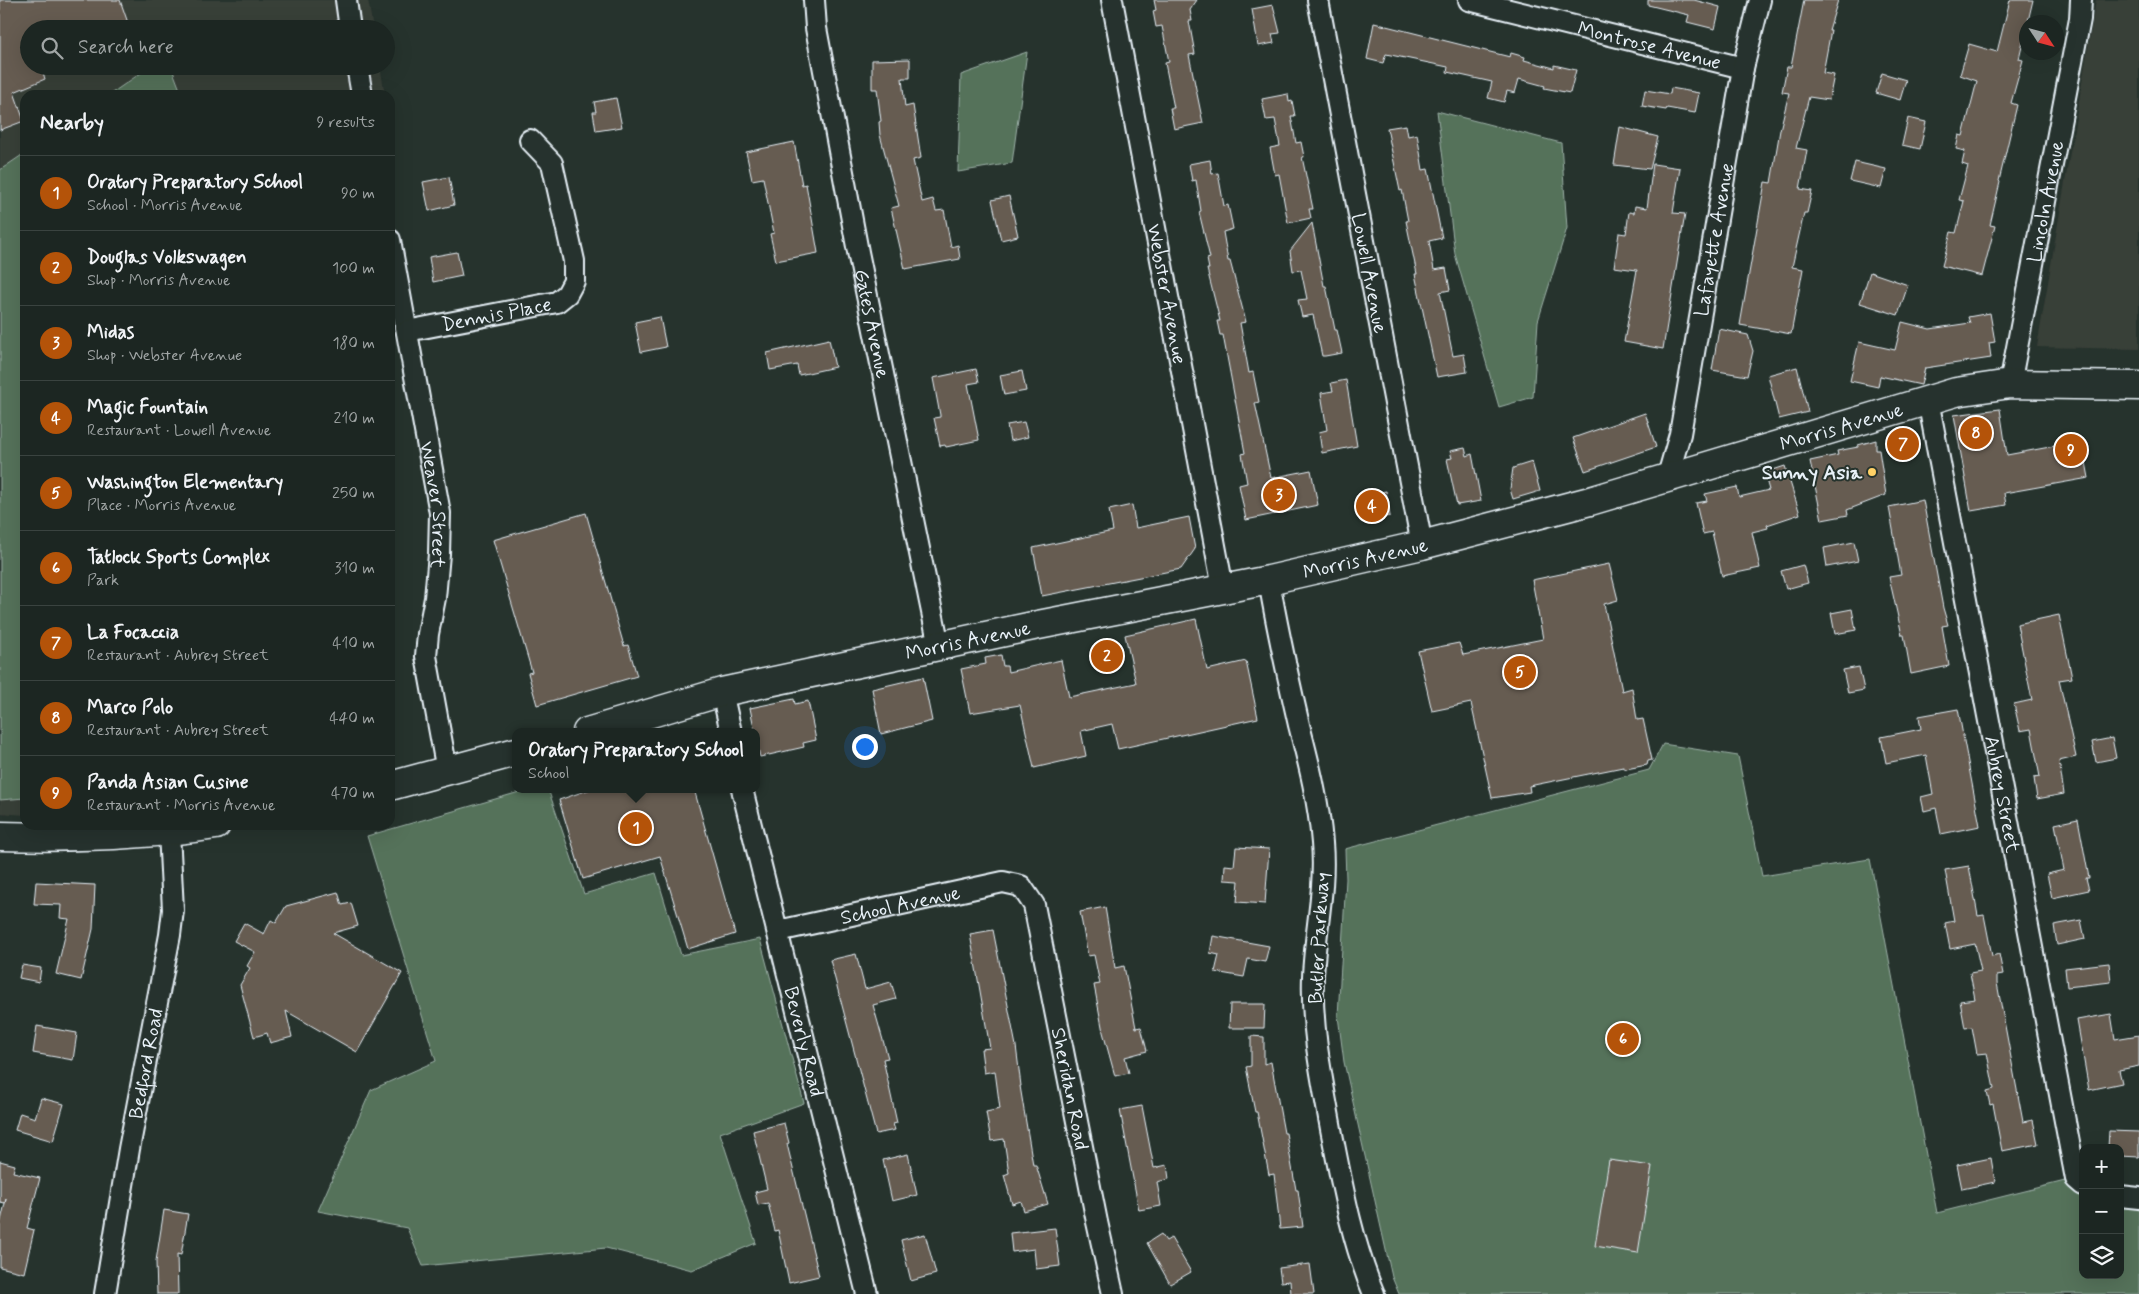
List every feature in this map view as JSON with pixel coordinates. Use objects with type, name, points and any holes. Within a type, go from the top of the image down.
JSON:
[{"type":"main road","name":"Morris Avenue","points":[[600,728],[722,692],[938,646],[1269,580],[1422,545],[1667,479],[1956,392],[2010,384],[2139,386]]},
{"type":"main road","points":[[395,785],[512,753]]},
{"type":"main road","points":[[0,836],[89,837],[182,830]]},
{"type":"street","points":[[346,0],[349,20]]},
{"type":"street","name":"Gates Avenue","points":[[814,0],[816,28],[856,243],[938,646]]},
{"type":"street","name":"Webster Avenue","points":[[1112,0],[1223,588]]},
{"type":"street","name":"Lowell Avenue","points":[[1318,0],[1422,545]]},
{"type":"street","name":"Montrose Avenue","points":[[1469,0],[1743,68]]},
{"type":"street","name":"Lafayette Avenue","points":[[1667,479],[1680,434],[1743,68],[1760,0]]},
{"type":"street","name":"Lincoln Avenue","points":[[2010,384],[2081,9]]},
{"type":"street","points":[[359,75],[361,90]]},
{"type":"street","name":"Dennis Place","points":[[407,331],[557,302],[567,294],[574,281],[574,261],[552,163],[530,140]]},
{"type":"street","name":"Weaver Street","points":[[395,267],[440,512],[439,554],[426,656],[448,771]]},
{"type":"street","name":"Aubrey Street","points":[[1928,400],[2076,1179],[2079,1182]]},
{"type":"street","name":"Butler Parkway","points":[[1269,580],[1289,684],[1310,771],[1322,844],[1322,883],[1313,975],[1314,1027],[1330,1126],[1351,1223],[1364,1271],[1374,1294]]},
{"type":"street","points":[[722,692],[730,728]]},
{"type":"street","name":"Beverly Road","points":[[743,793],[778,931],[828,1144],[867,1294]]},
{"type":"street","name":"Bedford Road","points":[[105,1294],[129,1149],[170,935],[173,910],[169,832]]},
{"type":"street","name":"School Avenue","points":[[778,931],[1003,882],[1021,886]]},
{"type":"street","name":"Sheridan Road","points":[[1021,886],[1034,905],[1113,1294]]},
{"type":"street","points":[[2124,1196],[2139,1198]]},
{"type":"shaded area","points":[[0,0],[368,0],[371,20],[20,20],[20,75],[382,75],[384,90],[20,90],[20,815],[0,813]]},
{"type":"shaded area","points":[[2096,0],[2139,0],[2139,349],[2037,347]]},
{"type":"green space","points":[[1027,52],[1012,163],[958,172],[961,75]]},
{"type":"green space","points":[[138,75],[174,75],[180,90],[116,90]]},
{"type":"green space","points":[[1437,111],[1561,143],[1567,228],[1538,321],[1533,397],[1499,407],[1455,254]]},
{"type":"green space","points":[[20,156],[20,798],[0,800],[0,170]]},
{"type":"green space","points":[[1663,744],[1738,756],[1762,876],[1870,859],[1937,1213],[2073,1179],[2079,1180],[2079,1279],[2124,1279],[2124,1192],[2139,1197],[2139,1294],[1399,1294],[1392,1277],[1344,1062],[1338,1016],[1346,879],[1345,849],[1649,770]]},
{"type":"green space","points":[[516,793],[549,793],[584,894],[656,873],[681,955],[760,939],[804,1103],[720,1133],[756,1243],[692,1270],[606,1248],[423,1266],[407,1228],[318,1211],[371,1090],[436,1061],[367,836],[388,830],[395,830],[395,828]]},
{"type":"building","points":[[0,0],[120,0],[127,20],[20,20],[20,75],[44,75],[45,79],[14,92],[20,109],[20,122],[0,130]]},
{"type":"building","points":[[1154,0],[1197,0],[1190,10],[1192,21],[1189,21],[1195,54],[1189,55],[1203,123],[1174,129],[1170,108],[1174,108],[1165,63],[1169,62],[1162,26],[1156,27],[1153,11],[1156,10]]},
{"type":"building","points":[[1648,0],[1694,0],[1720,7],[1715,29],[1687,22],[1689,15],[1648,5]]},
{"type":"building","points":[[1804,0],[1838,0],[1829,30],[1831,30],[1823,73],[1834,75],[1829,100],[1809,97],[1796,148],[1807,150],[1800,189],[1812,191],[1807,213],[1804,213],[1792,267],[1803,269],[1791,334],[1740,325],[1765,182],[1771,183],[1780,130],[1789,93],[1782,92],[1787,67],[1791,67]]},
{"type":"building","points":[[2010,0],[2033,0],[2029,15],[2019,15],[2019,60],[2023,60],[2011,103],[2017,105],[1990,225],[1995,226],[1982,276],[1942,266],[1951,232],[1956,233],[1964,201],[1959,200],[1968,166],[1962,164],[1965,151],[1956,149],[1959,135],[1963,136],[1977,81],[1960,75],[1969,44],[1997,52]]},
{"type":"building","points":[[1273,5],[1280,33],[1272,34],[1274,43],[1258,46],[1252,9]]},
{"type":"building","points":[[1374,23],[1510,57],[1511,53],[1525,57],[1524,60],[1554,68],[1554,65],[1576,70],[1570,93],[1544,88],[1545,86],[1519,79],[1515,93],[1507,91],[1504,102],[1488,98],[1492,82],[1447,72],[1448,67],[1386,54],[1383,63],[1367,59]]},
{"type":"building","points":[[910,59],[910,78],[902,78],[905,107],[913,105],[921,158],[913,160],[922,202],[933,199],[936,211],[944,210],[951,247],[958,245],[960,259],[905,269],[891,208],[899,206],[880,135],[879,122],[881,121],[877,89],[872,89],[872,60]]},
{"type":"building","points":[[1882,73],[1906,80],[1900,100],[1876,93]]},
{"type":"building","points":[[1671,88],[1699,93],[1695,113],[1642,106],[1645,90],[1670,94]]},
{"type":"building","points":[[1288,94],[1289,102],[1292,101],[1295,116],[1291,116],[1296,143],[1301,142],[1304,157],[1302,157],[1313,209],[1309,209],[1311,218],[1288,223],[1279,174],[1275,175],[1270,148],[1280,146],[1275,119],[1266,120],[1262,99]]},
{"type":"building","points":[[616,98],[622,127],[596,131],[593,112],[596,112],[594,102]]},
{"type":"building","points":[[1908,118],[1926,122],[1920,149],[1902,145]]},
{"type":"building","points":[[1406,125],[1408,136],[1417,134],[1423,170],[1428,169],[1442,238],[1429,241],[1434,270],[1446,268],[1450,290],[1440,292],[1453,356],[1464,354],[1467,372],[1437,377],[1415,274],[1417,274],[1406,221],[1408,221],[1402,190],[1400,191],[1387,128]]},
{"type":"building","points":[[1620,127],[1658,137],[1650,169],[1614,165]]},
{"type":"building","points":[[794,142],[802,185],[806,184],[818,253],[776,261],[770,234],[774,233],[763,178],[752,180],[746,152]]},
{"type":"building","points":[[1210,160],[1212,174],[1218,173],[1224,206],[1228,205],[1233,229],[1223,232],[1228,261],[1230,261],[1246,322],[1240,323],[1249,373],[1253,372],[1259,402],[1255,403],[1271,478],[1311,470],[1318,505],[1246,520],[1239,485],[1247,483],[1242,454],[1245,453],[1223,335],[1220,335],[1217,321],[1220,321],[1207,269],[1209,269],[1207,259],[1210,258],[1199,212],[1201,211],[1196,180],[1192,181],[1189,164]]},
{"type":"building","points":[[1855,162],[1886,169],[1881,188],[1850,181]]},
{"type":"building","points":[[1653,164],[1680,168],[1673,213],[1685,214],[1663,349],[1624,342],[1637,270],[1614,267],[1619,233],[1626,234],[1629,212],[1634,213],[1635,206],[1647,208]]},
{"type":"building","points":[[449,177],[454,205],[429,211],[423,182]]},
{"type":"building","points":[[1009,196],[1018,236],[1001,240],[992,200]]},
{"type":"building","points":[[1312,223],[1324,286],[1326,286],[1342,353],[1325,356],[1322,356],[1313,315],[1302,317],[1298,300],[1307,299],[1301,270],[1293,271],[1290,251]]},
{"type":"building","points":[[457,252],[462,276],[433,282],[429,257]]},
{"type":"building","points":[[1870,272],[1908,285],[1898,315],[1860,303]]},
{"type":"building","points":[[1990,313],[1995,342],[1989,343],[1991,358],[1925,368],[1921,385],[1880,376],[1878,387],[1850,381],[1859,342],[1895,350],[1902,322],[1930,329],[1970,323],[1968,317]]},
{"type":"building","points":[[660,317],[666,347],[641,352],[635,322]]},
{"type":"building","points":[[1719,329],[1748,335],[1753,351],[1747,376],[1712,370]]},
{"type":"building","points":[[829,339],[835,367],[799,375],[797,365],[770,370],[767,353]]},
{"type":"building","points":[[1797,367],[1808,412],[1779,419],[1768,375]]},
{"type":"building","points":[[976,369],[979,382],[968,384],[979,440],[946,447],[945,445],[940,446],[934,418],[940,417],[940,415],[933,378]]},
{"type":"building","points":[[1022,371],[1026,391],[1004,395],[1000,375]]},
{"type":"building","points":[[1346,380],[1357,446],[1322,453],[1319,432],[1327,430],[1321,393],[1333,391],[1331,383]]},
{"type":"building","points":[[2000,409],[2007,455],[2082,441],[2089,478],[2004,493],[2006,505],[1971,511],[1954,415]]},
{"type":"building","points":[[1645,413],[1656,447],[1585,471],[1573,438]]},
{"type":"building","points":[[1024,422],[1028,437],[1010,441],[1007,425]]},
{"type":"building","points":[[1876,440],[1876,450],[1879,450],[1886,495],[1847,510],[1848,515],[1822,520],[1810,461],[1838,455],[1837,451],[1858,447],[1858,445]]},
{"type":"building","points":[[1465,448],[1467,456],[1472,454],[1481,501],[1457,505],[1447,459],[1452,458],[1450,451]]},
{"type":"building","points":[[1532,462],[1540,491],[1513,499],[1510,489],[1513,468]]},
{"type":"building","points":[[1785,466],[1800,514],[1767,525],[1768,528],[1752,532],[1760,568],[1722,576],[1712,532],[1703,534],[1696,503],[1707,501],[1705,494],[1737,487],[1739,497],[1769,490],[1764,473]]},
{"type":"building","points":[[1386,491],[1390,516],[1361,522],[1356,497]]},
{"type":"building","points":[[1923,500],[1943,608],[1948,625],[1942,626],[1949,666],[1911,674],[1904,635],[1902,635],[1889,577],[1901,575],[1889,507]]},
{"type":"building","points":[[1132,505],[1136,528],[1189,517],[1195,549],[1181,569],[1042,596],[1033,548],[1113,531],[1109,510]]},
{"type":"building","points":[[586,513],[624,646],[628,645],[637,676],[537,705],[528,673],[532,672],[493,540]]},
{"type":"building","points":[[1854,542],[1858,561],[1827,567],[1824,548]]},
{"type":"building","points":[[1609,564],[1618,600],[1604,604],[1622,691],[1632,688],[1637,720],[1643,719],[1652,760],[1648,761],[1647,765],[1626,769],[1623,767],[1529,786],[1530,792],[1492,798],[1471,703],[1432,711],[1418,651],[1459,643],[1463,655],[1543,639],[1532,580]]},
{"type":"building","points":[[1803,565],[1808,583],[1786,589],[1781,571]]},
{"type":"building","points":[[1852,609],[1856,630],[1835,634],[1831,613]]},
{"type":"building","points":[[2059,615],[2072,678],[2059,680],[2076,757],[2059,761],[2064,794],[2037,799],[2034,778],[2040,777],[2031,729],[2020,731],[2014,704],[2032,700],[2017,624]]},
{"type":"building","points":[[1196,619],[1207,670],[1246,661],[1258,718],[1118,749],[1112,724],[1081,731],[1086,756],[1034,768],[1020,705],[970,713],[961,669],[986,664],[985,658],[1001,655],[1003,666],[1007,666],[1008,672],[1061,660],[1069,697],[1136,683],[1125,635]]},
{"type":"building","points":[[1859,667],[1864,690],[1848,693],[1843,670]]},
{"type":"building","points":[[923,677],[932,721],[881,734],[872,689]]},
{"type":"building","points":[[794,699],[795,704],[808,701],[816,740],[803,743],[804,747],[760,757],[760,728],[754,728],[750,708]]},
{"type":"building","points":[[1958,709],[1980,826],[1941,834],[1936,808],[1924,811],[1921,797],[1933,794],[1926,755],[1886,763],[1881,737],[1921,729],[1919,716]]},
{"type":"building","points":[[2112,738],[2116,758],[2096,762],[2092,742]]},
{"type":"building","points":[[579,793],[695,793],[735,934],[688,949],[660,856],[583,879],[559,800]]},
{"type":"building","points":[[2078,819],[2089,878],[2086,878],[2089,890],[2052,898],[2047,874],[2064,870],[2055,824]]},
{"type":"building","points":[[1236,847],[1269,849],[1265,904],[1237,902],[1239,881],[1224,880],[1225,865],[1234,866]]},
{"type":"building","points":[[1969,866],[1978,916],[1984,915],[1992,956],[1999,954],[2003,974],[1997,975],[1997,983],[2023,1122],[2033,1120],[2038,1144],[2002,1151],[1993,1104],[1990,1105],[1987,1091],[1994,1089],[1987,1053],[1977,1054],[1972,1027],[1965,1028],[1960,1001],[1975,999],[1970,973],[1981,971],[1975,944],[1950,949],[1945,923],[1954,921],[1945,870]]},
{"type":"building","points":[[36,882],[95,885],[93,929],[81,980],[56,974],[69,919],[60,918],[61,905],[34,904]]},
{"type":"building","points":[[338,892],[342,905],[351,903],[358,926],[333,933],[402,973],[357,1052],[286,1011],[292,1037],[270,1043],[267,1033],[254,1037],[240,985],[250,968],[247,966],[255,952],[234,941],[244,923],[264,934],[271,920],[276,923],[286,906]]},
{"type":"building","points":[[1105,907],[1115,968],[1124,966],[1136,1028],[1141,1027],[1147,1051],[1125,1057],[1129,1073],[1115,1076],[1103,1032],[1094,985],[1100,984],[1094,955],[1088,956],[1080,912]]},
{"type":"building","points":[[2081,920],[2085,939],[2057,945],[2054,925]]},
{"type":"building","points":[[993,930],[1016,1046],[1020,1086],[1033,1165],[1036,1165],[1048,1204],[1024,1211],[1021,1201],[1012,1204],[1004,1175],[1009,1173],[1004,1139],[991,1141],[986,1112],[1000,1109],[995,1071],[984,1073],[981,1049],[990,1048],[970,934]]},
{"type":"building","points":[[1213,936],[1269,946],[1265,962],[1248,959],[1244,977],[1215,972],[1219,955],[1210,953]]},
{"type":"building","points":[[856,954],[865,989],[891,982],[896,999],[873,1005],[888,1058],[883,1059],[897,1123],[893,1124],[895,1130],[876,1134],[830,960]]},
{"type":"building","points":[[2109,963],[2111,982],[2067,987],[2065,968]]},
{"type":"building","points":[[22,965],[41,968],[39,982],[19,978]]},
{"type":"building","points":[[1230,1004],[1265,1004],[1264,1028],[1229,1028]]},
{"type":"building","points":[[2111,1014],[2115,1039],[2139,1035],[2139,1066],[2119,1070],[2122,1083],[2089,1090],[2077,1020]]},
{"type":"building","points":[[37,1026],[77,1033],[73,1060],[33,1053]]},
{"type":"building","points":[[1251,1036],[1264,1037],[1264,1064],[1271,1062],[1296,1190],[1298,1190],[1303,1227],[1280,1229],[1274,1174],[1269,1175],[1246,1067],[1251,1066]]},
{"type":"building","points":[[41,1098],[64,1104],[53,1141],[15,1130],[20,1113],[35,1118]]},
{"type":"building","points":[[1142,1106],[1154,1168],[1167,1165],[1169,1179],[1157,1182],[1161,1206],[1139,1210],[1120,1110]]},
{"type":"building","points":[[784,1123],[789,1143],[787,1144],[819,1276],[789,1283],[778,1230],[775,1231],[768,1203],[758,1205],[755,1192],[767,1189],[753,1131]]},
{"type":"building","points":[[2109,1131],[2139,1132],[2139,1157],[2124,1156],[2124,1144],[2108,1144]]},
{"type":"building","points":[[908,1154],[917,1195],[892,1201],[883,1160]]},
{"type":"building","points":[[1991,1158],[1995,1182],[1962,1189],[1957,1165]]},
{"type":"building","points":[[1609,1160],[1652,1166],[1638,1253],[1595,1246]]},
{"type":"building","points":[[0,1161],[15,1165],[13,1172],[40,1178],[27,1228],[34,1230],[24,1273],[0,1267],[0,1225],[6,1199],[5,1203],[0,1202]]},
{"type":"building","points":[[164,1210],[188,1214],[181,1255],[177,1254],[178,1294],[157,1294],[156,1261]]},
{"type":"building","points":[[1055,1228],[1060,1266],[1036,1269],[1034,1249],[1012,1252],[1010,1233]]},
{"type":"building","points":[[925,1234],[936,1274],[911,1281],[901,1240]]},
{"type":"building","points":[[1161,1234],[1166,1241],[1171,1238],[1191,1272],[1170,1284],[1147,1243]]},
{"type":"building","points":[[1310,1264],[1314,1294],[1291,1294],[1290,1281],[1281,1282],[1279,1268]]},
{"type":"place","name":"Marco Polo","points":[[1976,433]]},
{"type":"place","name":"La Focaccia","points":[[1903,444]]},
{"type":"place","name":"Panda Asian Cusine","points":[[2071,450]]},
{"type":"place","name":"Sunny Asia","points":[[1872,472]]},
{"type":"place","name":"Midas","points":[[1279,495]]},
{"type":"place","name":"Magic Fountain","points":[[1372,506]]},
{"type":"place","name":"Douglas Volkswagen","points":[[1107,656]]},
{"type":"place","name":"Washington Elementary","points":[[1520,672]]},
{"type":"place","name":"Oratory Preparatory School","points":[[636,828]]},
{"type":"place","name":"Tatlock Sports Complex","points":[[1623,1039]]}]
